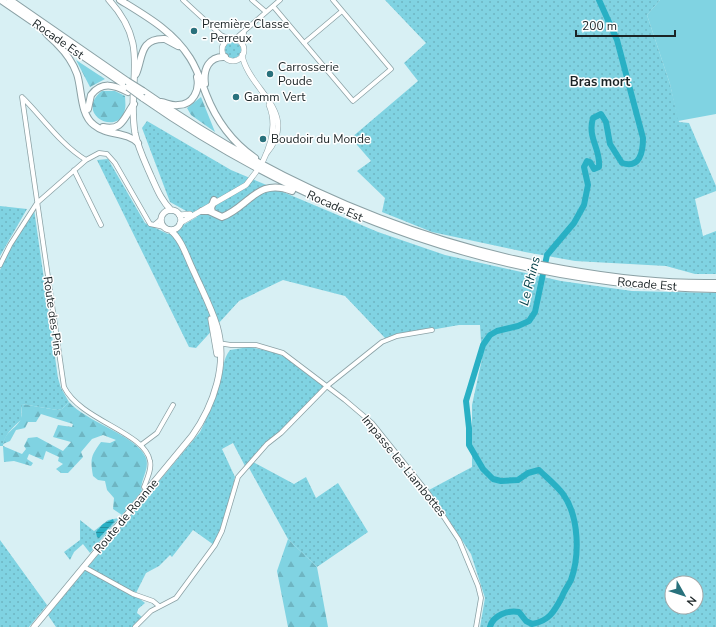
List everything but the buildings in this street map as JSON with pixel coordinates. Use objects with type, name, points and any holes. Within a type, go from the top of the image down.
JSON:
[{"type":"highway","name":"Rocade Est","points":[[1,0],[127,87],[228,153],[264,173],[321,201],[376,224],[440,246],[555,270],[648,280],[716,283]]},
{"type":"highway","name":"Rocade Est","points":[[10,0],[127,87]]},
{"type":"highway","points":[[120,0],[155,22],[175,38],[195,65],[219,121],[230,136],[265,168]]},
{"type":"highway","points":[[44,30],[64,52],[72,65],[79,80],[87,116],[91,123],[103,130],[130,136],[138,143]]},
{"type":"highway","points":[[136,74],[142,53],[150,42],[165,39],[172,41],[181,49],[196,72],[198,84],[196,93],[190,101],[184,104],[175,105],[158,102]]},
{"type":"highway","points":[[206,93],[204,75],[208,64],[213,59],[225,57]]},
{"type":"highway","points":[[127,87],[113,86],[98,88],[91,95],[88,101],[88,109],[91,117],[102,126],[115,127],[125,120],[134,104]]},
{"type":"highway","name":"Rocade Est","points":[[144,98],[158,102],[265,168],[315,192],[378,219],[481,252],[532,266]]},
{"type":"highway","points":[[202,211],[212,212],[219,217],[225,216],[258,192],[273,187],[289,190],[314,201],[321,201]]},
{"type":"highway","points":[[212,212],[213,203]]},
{"type":"highway","name":"Rocade Est","points":[[555,270],[588,279],[716,289]]},
{"type":"main road","points":[[109,0],[123,17],[132,36],[135,53],[136,74],[134,104],[135,133],[162,200],[171,210],[179,215],[179,239]]},
{"type":"main road","points":[[162,200],[162,217],[167,228],[179,239]]},
{"type":"main road","points":[[162,217],[171,210]]},
{"type":"main road","points":[[167,228],[179,225]]},
{"type":"main road","name":"Route de Roanne","points":[[34,627],[192,436],[206,415],[216,386],[220,368],[218,346],[213,314],[179,239]]},
{"type":"street","points":[[183,0],[221,35],[242,44]]},
{"type":"street","points":[[252,0],[266,12]]},
{"type":"street","points":[[224,44],[244,32],[280,0]]},
{"type":"street","points":[[273,6],[352,101],[391,69],[333,0]]},
{"type":"street","points":[[304,43],[342,11]]},
{"type":"street","points":[[244,32],[242,55],[245,67],[276,113],[276,138],[263,161]]},
{"type":"street","points":[[221,35],[224,44],[222,51],[225,57],[235,60],[245,67]]},
{"type":"street","points":[[235,60],[242,55]]},
{"type":"street","name":"Route des Pins","points":[[86,160],[74,153],[61,141],[22,97],[64,387],[72,400],[81,408],[141,445]]},
{"type":"street","points":[[0,264],[10,245],[37,203],[86,160],[99,153],[109,156],[150,224],[167,228]]},
{"type":"street","points":[[74,170],[101,226]]},
{"type":"street","points":[[179,225],[251,179],[256,172]]},
{"type":"street","points":[[179,215],[188,214],[213,203]]},
{"type":"street","points":[[154,225],[162,217]]},
{"type":"street","points":[[135,627],[151,611],[159,606],[169,604],[176,598],[215,545],[222,531],[239,474],[267,444],[281,433],[327,386],[382,342],[396,336],[432,330]]},
{"type":"street","points":[[218,346],[231,345]]},
{"type":"street","points":[[218,346],[231,345]]},
{"type":"street","name":"Impasse les Liambottes","points":[[231,345],[256,345],[276,349],[292,358],[372,423],[428,493],[459,540],[478,586],[481,606],[476,627]]},
{"type":"street","points":[[147,491],[144,487],[150,470],[150,460],[141,445],[157,433],[173,405]]},
{"type":"street","points":[[84,567],[133,594],[153,601],[159,606]]},
{"type":"green space","points":[[385,0],[660,0],[647,15],[670,84],[679,122],[689,123],[716,186],[716,191],[695,199],[703,236],[716,231],[716,274],[695,274],[666,266],[575,261],[525,252],[432,232],[382,212],[385,198],[357,171],[371,161],[351,138],[418,81],[404,63],[426,43]]},
{"type":"green space","points":[[660,0],[716,0],[716,114],[678,121],[670,84],[647,15]]},
{"type":"green space","points":[[233,42],[239,44],[241,50],[239,56],[233,58],[227,56],[225,50],[227,44]]},
{"type":"green space","points":[[76,60],[105,79],[90,87]]},
{"type":"green space","points":[[102,91],[115,91],[125,96],[125,109],[121,117],[115,122],[100,120],[95,114],[93,108],[94,100]]},
{"type":"green space","points":[[201,97],[215,132],[191,115],[187,108]]},
{"type":"green space","points":[[147,121],[231,170],[378,232],[445,255],[561,281],[632,291],[716,293],[716,627],[480,627],[485,598],[471,554],[429,490],[472,467],[472,405],[482,359],[480,325],[459,325],[385,338],[345,296],[283,280],[239,301],[196,348],[189,347],[97,160],[108,159],[145,223],[168,234],[197,217],[170,202],[142,128]]},
{"type":"green space","points":[[0,206],[27,209],[0,256]]},
{"type":"green space","points":[[34,209],[58,378],[61,388],[69,402],[62,409],[57,410],[22,404],[21,420],[7,435],[3,446],[0,446],[0,270],[8,251]]},
{"type":"green space","points":[[249,347],[274,352],[291,360],[324,387],[280,433],[263,445],[245,466],[233,443],[222,449],[235,477],[224,521],[214,545],[193,530],[172,557],[170,555],[159,566],[146,573],[135,595],[145,603],[138,609],[137,613],[142,617],[134,627],[56,627],[48,615],[200,432],[214,402],[227,354],[230,350]]},
{"type":"green space","points":[[69,402],[87,416],[133,443],[141,450],[146,458],[147,467],[141,487],[142,491],[122,515],[113,509],[114,498],[107,490],[105,481],[98,480],[93,476],[92,465],[93,454],[101,442],[110,443],[116,440],[103,435],[92,439],[81,452],[83,457],[68,473],[61,473],[56,469],[63,464],[58,461],[59,457],[46,451],[43,460],[29,454],[27,459],[33,463],[31,466],[14,461],[4,462],[3,446],[22,454],[26,449],[24,446],[28,438],[37,437],[63,451],[71,442],[53,437],[58,425],[72,427],[73,424],[41,414],[36,422],[28,422],[25,428],[16,430],[10,441],[3,444],[8,434],[20,421],[22,415],[22,404],[57,410],[62,409]]},
{"type":"green space","points":[[253,462],[294,484],[306,477],[316,498],[338,483],[368,532],[317,567],[288,539],[249,468]]},
{"type":"green space","points":[[119,518],[90,553],[83,544],[74,552],[70,560],[64,552],[80,540],[80,520],[94,531],[108,520]]},
{"type":"green space","points":[[288,539],[317,567],[328,627],[288,627],[277,571]]},
{"type":"green space","points":[[0,540],[47,605],[29,627],[0,627]]},
{"type":"shaded area","points":[[113,519],[114,522],[99,538],[97,537],[96,532],[103,524]]},
{"type":"waterway","name":"Le Rhins","points":[[490,627],[494,619],[502,614],[510,612],[519,612],[526,621],[532,624],[538,623],[547,618],[556,607],[571,580],[576,559],[577,548],[575,524],[572,513],[563,494],[539,470],[528,473],[518,480],[501,481],[493,479],[483,469],[469,445],[466,401],[483,345],[490,335],[497,331],[518,326],[529,321],[535,312],[547,255],[574,223],[584,205],[588,185],[584,167],[587,161],[590,162],[594,169],[599,167],[598,155],[592,132],[593,118],[601,114],[606,122],[610,144],[622,163],[633,164],[637,161],[641,154],[643,138],[617,40],[599,0]]},
{"type":"place","name":"Première Classe - Perreux","points":[[194,31]]},
{"type":"place","name":"Carrosserie Poude","points":[[270,74]]},
{"type":"place","name":"Gamm Vert","points":[[236,97]]},
{"type":"place","name":"Boudoir du Monde","points":[[263,139]]},
{"type":"district","name":"Bras mort","points":[[600,82]]}]
